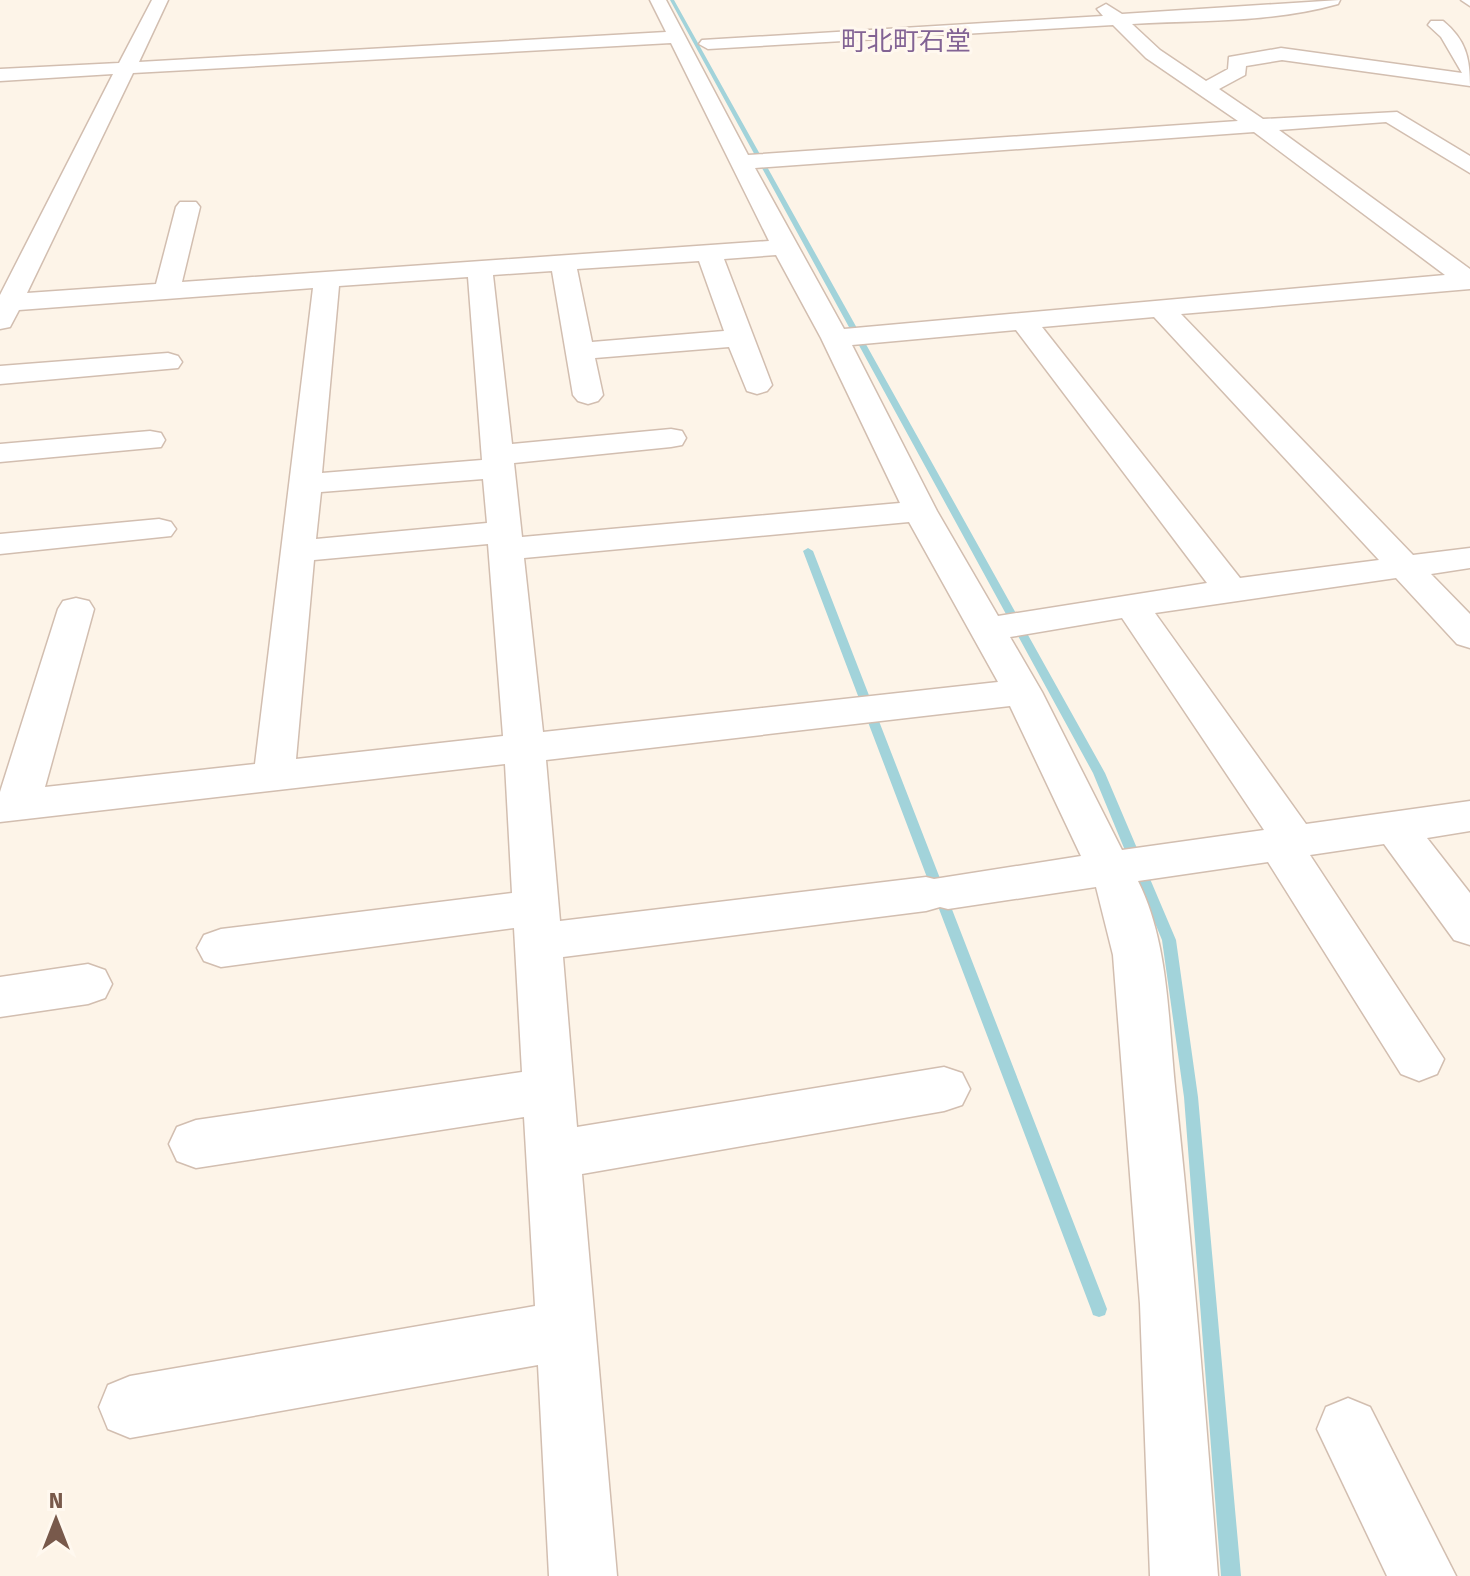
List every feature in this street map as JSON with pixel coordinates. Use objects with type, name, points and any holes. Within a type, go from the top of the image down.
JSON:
[{"type":"street","points":[[3,309],[160,0]]},
{"type":"street","points":[[658,0],[677,37],[758,161],[784,247],[850,336],[920,511],[996,628],[1023,692],[1130,868],[1123,897],[1137,955],[1169,1304],[1184,1576]]},
{"type":"street","points":[[1096,0],[1153,54],[1258,125],[1470,281]]},
{"type":"street","points":[[708,44],[1294,9],[1332,0]]},
{"type":"street","points":[[1018,8],[1038,25]]},
{"type":"street","points":[[929,10],[951,30]]},
{"type":"street","points":[[1437,25],[1448,34],[1470,71]]},
{"type":"street","points":[[0,75],[677,37]]},
{"type":"street","points":[[1205,89],[1238,71],[1236,61],[1281,54],[1470,80]]},
{"type":"street","points":[[758,161],[1390,116],[1470,166]]},
{"type":"street","points":[[167,291],[188,207]]},
{"type":"street","points":[[3,309],[167,291],[784,247]]},
{"type":"street","points":[[709,253],[757,385]]},
{"type":"street","points":[[563,264],[588,395]]},
{"type":"street","points":[[480,270],[524,746],[583,1576]]},
{"type":"street","points":[[274,775],[327,280]]},
{"type":"street","points":[[850,336],[1470,281]]},
{"type":"street","points":[[1161,309],[1470,636]]},
{"type":"street","points":[[1023,321],[1231,590]]},
{"type":"street","points":[[580,351],[742,338]]},
{"type":"street","points":[[0,375],[168,362]]},
{"type":"street","points":[[305,484],[671,438]]},
{"type":"street","points":[[0,453],[150,440]]},
{"type":"street","points":[[298,551],[920,511]]},
{"type":"street","points":[[0,544],[159,529]]},
{"type":"street","points":[[996,628],[1231,590],[1470,558]]},
{"type":"street","points":[[1133,608],[1288,844],[1419,1059]]},
{"type":"street","points":[[76,609],[9,806],[1023,692]]},
{"type":"street","points":[[221,948],[937,893],[1130,868],[1470,816]]},
{"type":"street","points":[[1395,828],[1470,927]]},
{"type":"street","points":[[0,997],[88,984]]},
{"type":"street","points":[[553,1155],[944,1089]]},
{"type":"street","points":[[196,1144],[548,1091]]},
{"type":"street","points":[[130,1407],[565,1330]]},
{"type":"street","points":[[1348,1429],[1422,1576]]},
{"type":"waterway","points":[[672,0],[1099,773],[1169,940],[1191,1097],[1231,1576]]},
{"type":"waterway","points":[[808,551],[1099,1309]]},
{"type":"district","name":"町北町石堂","points":[[906,41]]}]
